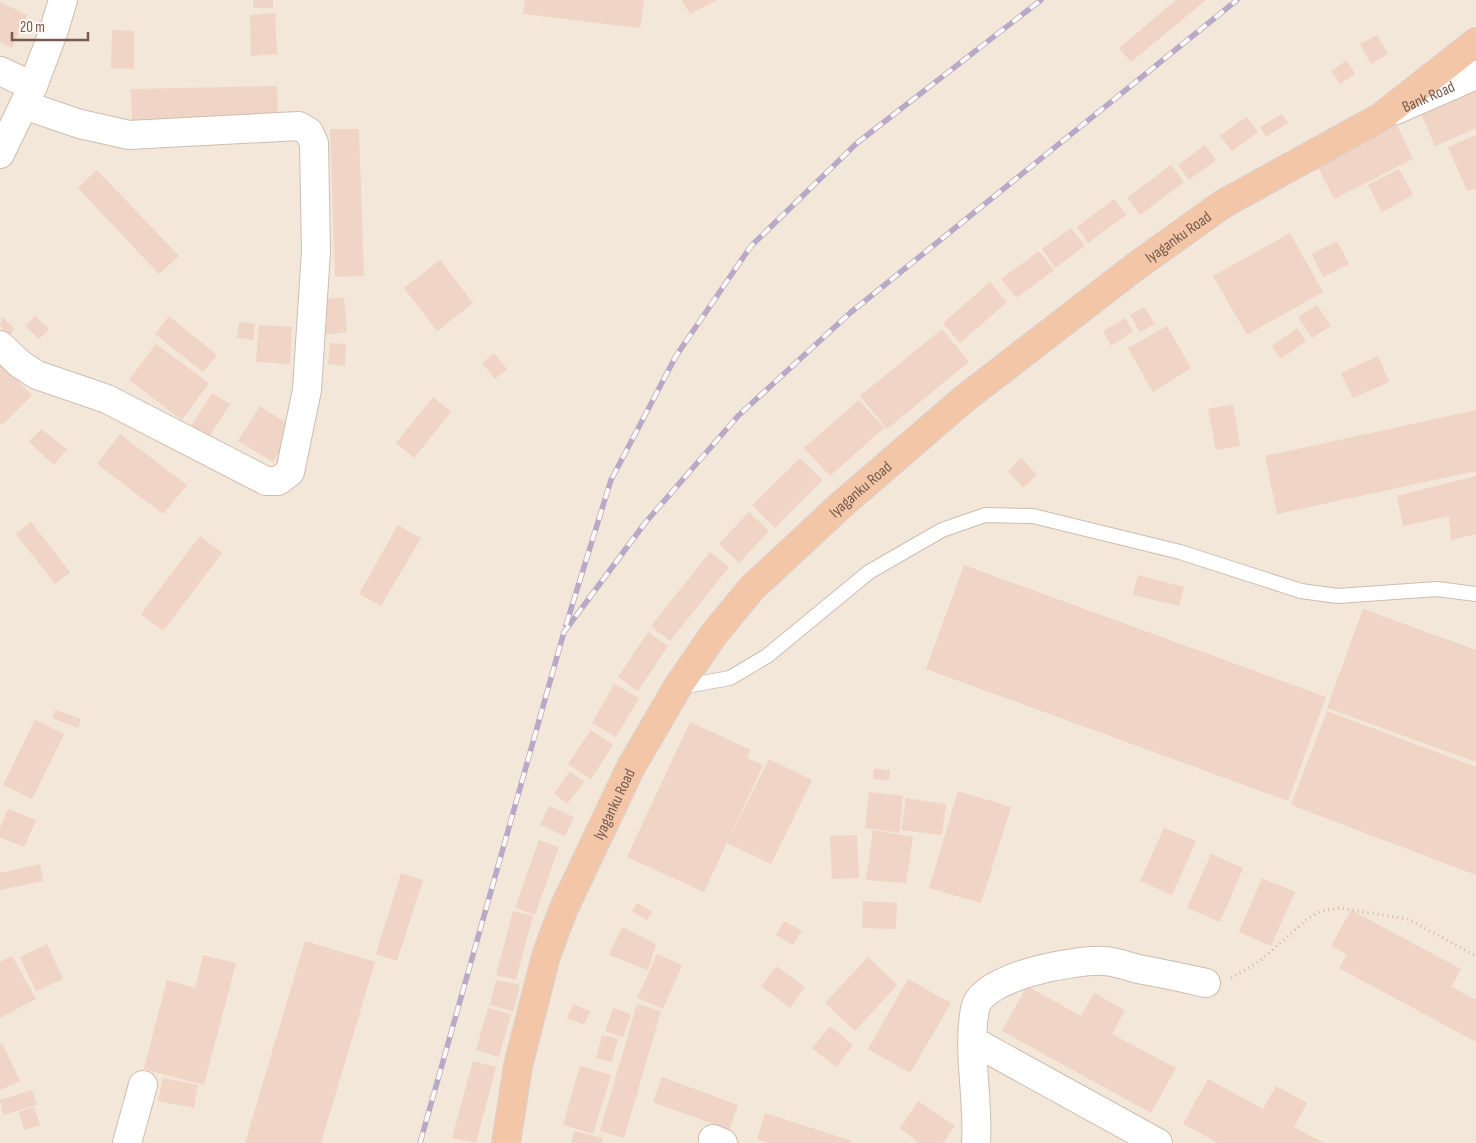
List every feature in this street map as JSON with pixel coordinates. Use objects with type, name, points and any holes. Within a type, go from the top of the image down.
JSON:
[{"type":"highway","name":"Iyaganku Road","points":[[506,1143],[518,1066],[546,956],[563,910],[631,767],[677,688],[714,634],[752,588],[840,506],[964,400],[1135,267],[1222,204],[1381,117],[1476,42]]},
{"type":"street","points":[[0,154],[28,95],[64,0]]},
{"type":"street","points":[[0,71],[28,95],[80,124],[129,135],[299,126],[308,132],[314,143],[316,251],[307,390],[290,472],[278,481],[266,481],[107,399],[37,375],[20,364],[0,345]]},
{"type":"street","name":"Bank Road","points":[[1381,117],[1476,75]]},
{"type":"street","points":[[976,1143],[977,1124],[973,1041],[975,1007],[990,991],[1008,978],[1060,964],[1104,961],[1206,983]]},
{"type":"street","points":[[973,1041],[1158,1143]]},
{"type":"street","points":[[127,1143],[143,1085]]},
{"type":"lane","points":[[677,688],[730,678],[767,656],[869,572],[942,530],[985,515],[1033,516],[1180,552],[1301,591],[1338,596],[1437,589],[1476,594]]},
{"type":"path","points":[[1206,983],[1234,978],[1260,961],[1307,919],[1320,910],[1340,908],[1408,919],[1476,956]]},
{"type":"shaded area","points":[[0,0],[1476,0],[1476,1143],[0,1143]]},
{"type":"building","points":[[253,0],[273,0],[273,8],[253,8]]},
{"type":"building","points":[[525,0],[644,0],[640,28],[523,14]]},
{"type":"building","points":[[682,0],[717,0],[690,14]]},
{"type":"building","points":[[1176,0],[1206,0],[1131,62],[1119,48]]},
{"type":"building","points":[[0,2],[27,15],[12,48],[0,42]]},
{"type":"building","points":[[275,13],[277,54],[251,56],[250,15]]},
{"type":"building","points":[[112,30],[134,31],[134,69],[111,68]]},
{"type":"building","points":[[1377,35],[1388,54],[1371,64],[1360,44]]},
{"type":"building","points":[[1347,60],[1355,74],[1340,84],[1331,71]]},
{"type":"building","points":[[277,86],[278,121],[132,124],[131,89]]},
{"type":"building","points":[[1476,90],[1476,128],[1435,146],[1421,114]]},
{"type":"building","points":[[1282,114],[1288,123],[1266,137],[1260,127]]},
{"type":"building","points":[[1246,117],[1258,132],[1232,151],[1220,136]]},
{"type":"building","points":[[1396,123],[1413,159],[1334,199],[1316,163]]},
{"type":"building","points":[[330,129],[359,129],[364,276],[335,277]]},
{"type":"building","points":[[1476,135],[1476,188],[1467,191],[1448,147]]},
{"type":"building","points":[[1205,145],[1216,160],[1189,180],[1178,165]]},
{"type":"building","points":[[1171,165],[1184,182],[1140,215],[1127,198]]},
{"type":"building","points":[[1399,169],[1413,195],[1382,212],[1368,185]]},
{"type":"building","points":[[97,170],[179,256],[159,274],[78,188]]},
{"type":"building","points":[[1114,199],[1126,215],[1088,243],[1077,227]]},
{"type":"building","points":[[1071,228],[1085,246],[1055,268],[1042,249]]},
{"type":"building","points":[[1290,233],[1323,292],[1247,335],[1213,276]]},
{"type":"building","points":[[1337,241],[1349,264],[1323,277],[1312,254]]},
{"type":"building","points":[[1039,251],[1054,270],[1016,298],[1001,279]]},
{"type":"building","points":[[440,260],[473,303],[437,331],[404,288]]},
{"type":"building","points":[[990,282],[1007,302],[960,343],[943,323]]},
{"type":"building","points":[[344,297],[347,332],[324,335],[320,300]]},
{"type":"building","points":[[1317,305],[1331,326],[1312,338],[1298,317]]},
{"type":"building","points":[[1144,307],[1155,324],[1140,332],[1130,315]]},
{"type":"building","points":[[35,316],[49,329],[39,339],[25,326]]},
{"type":"building","points":[[169,316],[217,355],[203,372],[155,334]]},
{"type":"building","points":[[2,317],[15,329],[10,335],[0,326]]},
{"type":"building","points":[[1125,318],[1133,332],[1111,346],[1103,331]]},
{"type":"building","points":[[239,322],[255,324],[253,340],[237,338]]},
{"type":"building","points":[[259,325],[292,327],[290,364],[256,362]]},
{"type":"building","points":[[1167,326],[1191,368],[1153,392],[1128,348]]},
{"type":"building","points":[[1297,328],[1306,341],[1281,359],[1272,346]]},
{"type":"building","points":[[942,329],[969,362],[887,429],[860,396]]},
{"type":"building","points":[[330,343],[346,344],[345,366],[328,364]]},
{"type":"building","points":[[156,344],[209,383],[182,420],[129,380]]},
{"type":"building","points":[[494,353],[507,369],[495,379],[482,363]]},
{"type":"building","points":[[1378,356],[1389,382],[1353,398],[1341,373]]},
{"type":"building","points":[[0,363],[32,395],[2,425],[0,423]]},
{"type":"building","points":[[212,393],[230,404],[209,437],[191,426]]},
{"type":"building","points":[[433,397],[451,412],[414,458],[396,443]]},
{"type":"building","points":[[859,400],[884,428],[830,476],[804,448]]},
{"type":"building","points":[[1233,404],[1240,446],[1216,450],[1208,409]]},
{"type":"building","points":[[260,406],[294,428],[273,462],[238,441]]},
{"type":"building","points":[[1476,410],[1476,471],[1277,514],[1265,456]]},
{"type":"building","points":[[41,429],[67,449],[54,465],[29,442]]},
{"type":"building","points":[[120,434],[187,485],[163,514],[97,464]]},
{"type":"building","points":[[800,458],[823,480],[775,528],[752,505]]},
{"type":"building","points":[[1021,458],[1037,475],[1023,488],[1008,471]]},
{"type":"building","points":[[1476,476],[1476,534],[1451,540],[1449,516],[1403,526],[1397,496]]},
{"type":"building","points":[[749,512],[769,531],[739,563],[719,544]]},
{"type":"building","points":[[31,522],[70,572],[55,584],[16,534]]},
{"type":"building","points":[[398,525],[421,538],[381,606],[359,594]]},
{"type":"building","points":[[200,536],[222,553],[163,631],[141,614]]},
{"type":"building","points":[[710,552],[729,567],[670,641],[651,626]]},
{"type":"building","points":[[964,565],[1326,697],[1288,801],[926,669]]},
{"type":"building","points":[[1138,575],[1184,587],[1179,606],[1133,595]]},
{"type":"building","points":[[1363,609],[1476,650],[1476,762],[1327,708]]},
{"type":"building","points":[[648,632],[668,646],[638,691],[618,677]]},
{"type":"building","points":[[614,684],[639,698],[616,737],[592,723]]},
{"type":"building","points":[[55,710],[81,719],[78,728],[52,718]]},
{"type":"building","points":[[1327,711],[1476,767],[1476,875],[1291,805]]},
{"type":"building","points":[[35,720],[64,734],[32,799],[3,785]]},
{"type":"building","points":[[690,722],[751,750],[747,758],[763,765],[704,892],[627,857]]},
{"type":"building","points":[[591,730],[613,745],[591,779],[568,764]]},
{"type":"building","points":[[769,759],[812,780],[771,864],[727,843]]},
{"type":"building","points":[[874,769],[890,770],[889,780],[873,779]]},
{"type":"building","points":[[570,771],[584,782],[567,804],[554,793]]},
{"type":"building","points":[[958,791],[1011,807],[981,903],[929,888]]},
{"type":"building","points":[[869,792],[903,796],[899,833],[865,828]]},
{"type":"building","points":[[906,798],[946,804],[942,835],[901,830]]},
{"type":"building","points":[[549,806],[574,817],[565,836],[540,825]]},
{"type":"building","points":[[8,809],[36,820],[24,847],[0,837],[0,828]]},
{"type":"building","points":[[1164,828],[1196,841],[1172,895],[1140,881]]},
{"type":"building","points":[[873,830],[913,837],[906,883],[866,880]]},
{"type":"building","points":[[857,835],[859,878],[832,879],[830,836]]},
{"type":"building","points":[[539,840],[559,847],[535,915],[515,908]]},
{"type":"building","points":[[1211,854],[1243,868],[1220,922],[1187,908]]},
{"type":"building","points":[[40,864],[43,881],[0,890],[0,873]]},
{"type":"building","points":[[401,873],[423,880],[397,961],[376,954]]},
{"type":"building","points":[[1262,878],[1295,892],[1271,946],[1239,932]]},
{"type":"building","points":[[863,901],[897,903],[896,929],[862,928]]},
{"type":"building","points":[[637,903],[652,912],[647,920],[632,911]]},
{"type":"building","points":[[1351,910],[1461,969],[1451,987],[1476,1000],[1476,1042],[1339,968],[1347,954],[1331,946]]},
{"type":"building","points":[[513,911],[533,916],[516,980],[496,975]]},
{"type":"building","points":[[784,921],[802,931],[793,945],[776,935]]},
{"type":"building","points":[[622,927],[656,944],[648,970],[609,955]]},
{"type":"building","points":[[305,941],[375,962],[321,1143],[245,1143]]},
{"type":"building","points":[[47,944],[63,979],[36,991],[20,957]]},
{"type":"building","points":[[657,954],[682,965],[663,1009],[637,998]]},
{"type":"building","points":[[203,955],[236,963],[204,1085],[144,1069],[167,980],[195,988]]},
{"type":"building","points":[[12,956],[36,999],[0,1018],[0,962]]},
{"type":"building","points":[[868,957],[897,985],[855,1031],[825,1003]]},
{"type":"building","points":[[776,966],[805,987],[790,1008],[761,986]]},
{"type":"building","points":[[908,979],[951,1003],[910,1073],[868,1049]]},
{"type":"building","points":[[496,980],[520,985],[513,1011],[490,1005]]},
{"type":"building","points":[[1027,986],[1081,1016],[1094,993],[1125,1010],[1112,1034],[1176,1068],[1151,1113],[1002,1031]]},
{"type":"building","points":[[573,1004],[590,1011],[584,1025],[567,1018]]},
{"type":"building","points":[[637,1004],[661,1011],[624,1138],[600,1131]]},
{"type":"building","points":[[488,1008],[511,1014],[499,1057],[476,1050]]},
{"type":"building","points":[[613,1008],[631,1014],[623,1037],[605,1031]]},
{"type":"building","points":[[830,1026],[853,1045],[836,1067],[812,1048]]},
{"type":"building","points":[[602,1035],[618,1039],[612,1062],[596,1058]]},
{"type":"building","points":[[2,1043],[20,1081],[0,1090],[0,1044]]},
{"type":"building","points":[[473,1061],[496,1067],[476,1143],[452,1138]]},
{"type":"building","points":[[580,1066],[611,1075],[593,1134],[563,1125]]},
{"type":"building","points":[[662,1077],[738,1105],[729,1130],[653,1102]]},
{"type":"building","points":[[163,1078],[198,1085],[194,1108],[158,1101]]},
{"type":"building","points":[[1208,1079],[1263,1109],[1276,1086],[1307,1103],[1294,1127],[1324,1143],[1218,1143],[1183,1124]]},
{"type":"building","points":[[32,1090],[37,1105],[3,1115],[0,1100]]},
{"type":"building","points":[[918,1101],[955,1126],[943,1143],[915,1143],[917,1141],[900,1128]]},
{"type":"building","points":[[34,1107],[40,1125],[24,1130],[19,1112]]},
{"type":"building","points":[[765,1113],[852,1141],[851,1143],[768,1143],[757,1139]]},
{"type":"building","points":[[574,1131],[603,1138],[601,1143],[571,1143]]},
{"type":"railway","points":[[566,625],[611,480],[676,356],[751,246],[857,143],[1041,0]]},
{"type":"railway","points":[[420,1143],[564,632],[645,523],[738,416],[850,313],[1237,0]]}]
